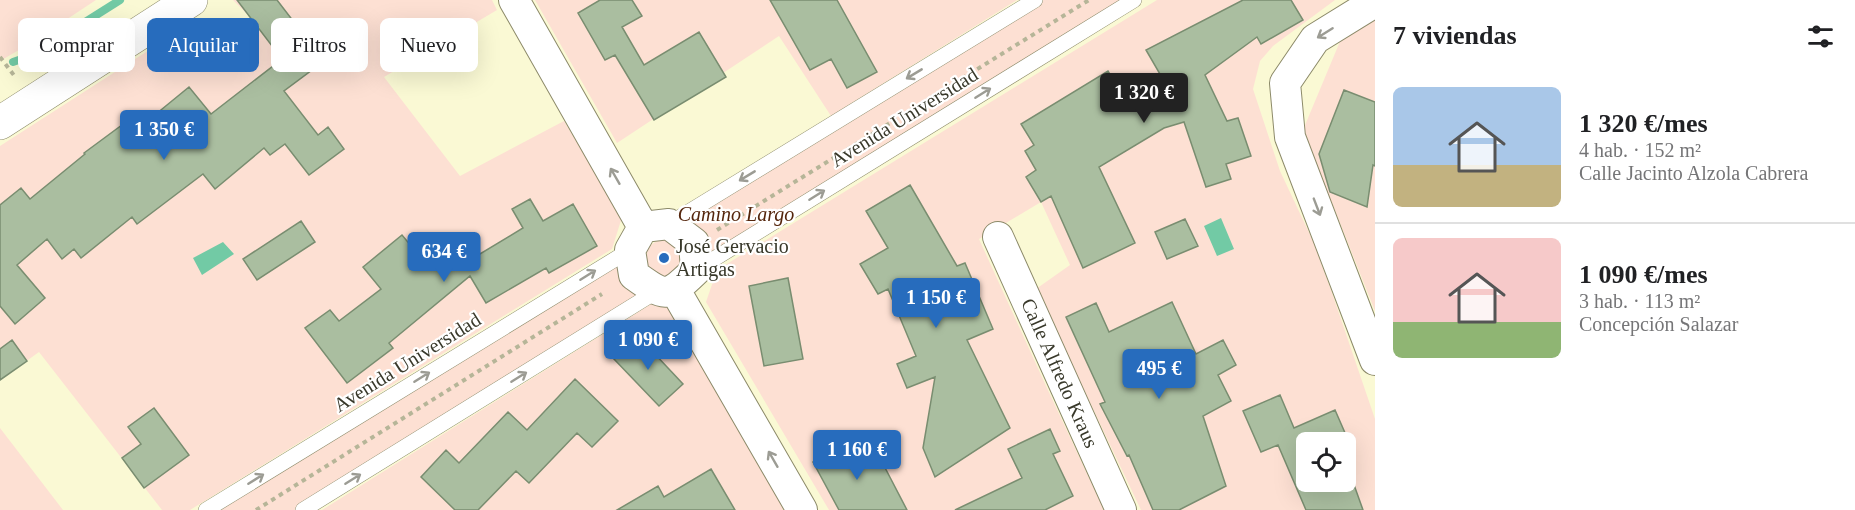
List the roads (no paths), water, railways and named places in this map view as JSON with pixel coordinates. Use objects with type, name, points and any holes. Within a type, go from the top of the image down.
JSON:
[{"type":"street","points":[[0,123],[190,0]]},
{"type":"street","points":[[514,0],[802,510]]},
{"type":"street","points":[[1375,2],[1315,39],[1285,83],[1290,136],[1375,360]]},
{"type":"street","name":"Calle Alfredo Kraus","points":[[998,237],[1121,510]]},
{"type":"lane","name":"Avenida Universidad","points":[[303,510],[1035,0]]},
{"type":"lane","name":"Avenida Universidad","points":[[206,510],[1134,0]]},
{"type":"waterway","points":[[13,62],[33,55],[120,0]]},
{"type":"place","name":"José Gervacio Artigas","points":[[664,258]]},
{"type":"park label","name":"Camino Largo","points":[[736,214]]}]
